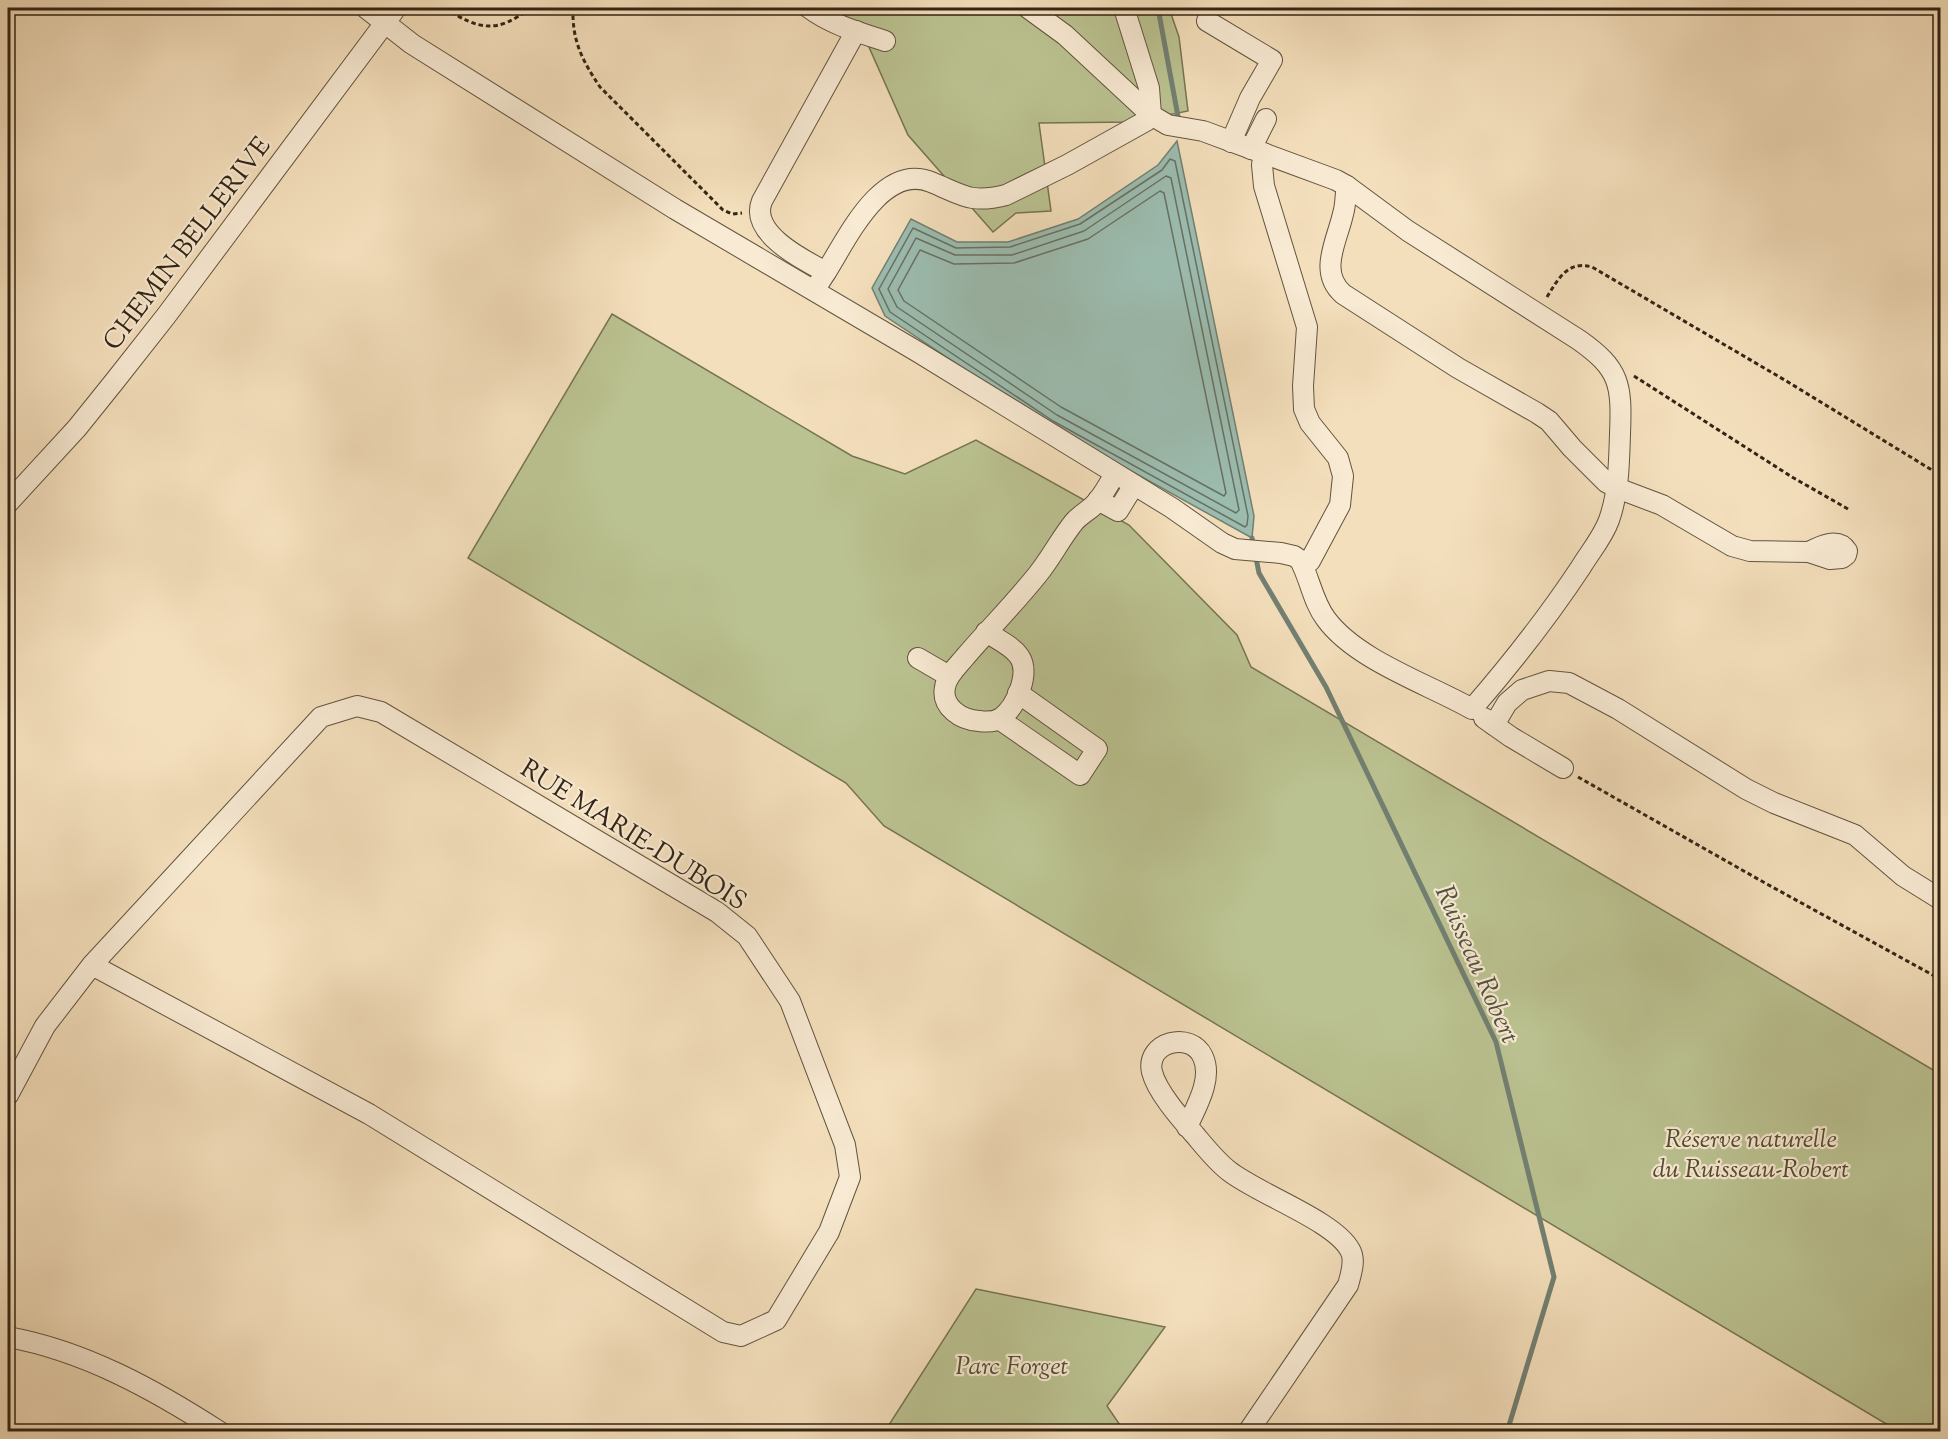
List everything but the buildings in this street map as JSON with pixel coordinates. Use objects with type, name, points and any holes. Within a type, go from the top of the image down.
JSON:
[{"type":"street","points":[[366,8],[412,44],[675,209],[918,352],[1173,508],[1222,543],[1235,549],[1264,550],[1294,556],[1303,566],[1318,606],[1342,636],[1376,660],[1472,709],[1563,768]]},
{"type":"street","name":"CHEMIN BELLERIVE","points":[[8,503],[77,428],[114,382],[186,290],[396,8]]},
{"type":"street","points":[[809,8],[824,18],[856,32],[885,41]]},
{"type":"street","points":[[1028,8],[1065,35],[1168,123]]},
{"type":"street","points":[[1124,8],[1149,88],[1168,123]]},
{"type":"street","points":[[1207,21],[1272,60],[1250,98],[1231,142]]},
{"type":"street","points":[[826,272],[798,256],[772,236],[761,223],[759,212],[762,201],[856,32]]},
{"type":"street","points":[[1266,119],[1257,151],[1262,165],[1264,186],[1307,327],[1303,386],[1304,410],[1310,423],[1338,458],[1343,476],[1340,505],[1335,518],[1310,561],[1303,566]]},
{"type":"street","points":[[815,291],[855,226],[873,203],[884,190],[902,180],[921,178],[968,198],[980,199],[1006,195],[1137,128],[1168,123],[1203,131],[1347,186],[1408,231],[1595,352],[1605,360],[1613,372],[1620,395],[1617,488],[1608,523],[1600,538],[1517,657],[1472,709]]},
{"type":"street","points":[[1347,186],[1344,211],[1330,264],[1330,274],[1335,287],[1343,294],[1458,368],[1549,421],[1596,473],[1617,488],[1662,505],[1740,550],[1809,552]]},
{"type":"street","points":[[986,632],[1019,656],[1024,670],[1018,693],[1006,713],[999,719],[977,721],[951,709],[944,695],[949,676],[986,632],[1038,574],[1075,521],[1098,500],[1115,474]]},
{"type":"street","points":[[1098,500],[1118,511],[1134,485]]},
{"type":"street","points":[[918,658],[949,676]]},
{"type":"street","points":[[1494,724],[1513,697],[1530,687],[1550,681],[1569,683],[1588,692],[1746,789],[1793,812],[1855,835],[1903,876],[1941,899]]},
{"type":"street","points":[[1494,684],[1513,697]]},
{"type":"street","points":[[999,719],[1080,775],[1097,749],[1018,693]]},
{"type":"street","name":"RUE MARIE-DUBOIS","points":[[8,1095],[45,1026],[92,965],[321,717],[357,706],[381,712],[717,912],[747,936],[790,1001],[845,1145],[850,1178],[828,1232],[776,1320],[741,1336],[723,1332],[369,1114],[92,965]]},
{"type":"street","points":[[1187,1127],[1230,1172],[1338,1234],[1352,1251],[1353,1267],[1348,1285],[1248,1431]]},
{"type":"street","points":[[8,1337],[100,1365],[169,1399],[220,1431]]},
{"type":"path","points":[[445,8],[469,22],[490,27],[517,18],[530,8]]},
{"type":"path","points":[[573,8],[573,35],[586,66],[606,94],[723,210],[732,214],[759,212]]},
{"type":"path","points":[[1537,314],[1557,281],[1570,267],[1577,265],[1592,267],[1941,475]]},
{"type":"path","points":[[1613,372],[1624,370],[1792,477],[1848,509]]},
{"type":"path","points":[[1563,768],[1776,889],[1941,979]]},
{"type":"green space","points":[[836,8],[1169,8],[1179,37],[1188,111],[1133,122],[1039,123],[1051,211],[1016,213],[993,232],[908,135],[868,45]]},
{"type":"green space","name":"Réserve naturelle du Ruisseau-Robert","points":[[612,314],[852,456],[905,474],[976,440],[1129,525],[1237,635],[1251,667],[1940,1074],[1940,1431],[1898,1431],[884,826],[846,783],[468,558]]},
{"type":"green space","name":"Parc Forget","points":[[976,1289],[1165,1327],[1107,1406],[1124,1431],[885,1431]]},
{"type":"water","points":[[1177,141],[1254,516],[1252,538],[1050,426],[885,316],[872,288],[911,219],[957,242],[1008,242],[1078,219],[1158,165]]},
{"type":"waterway","name":"Ruisseau Robert","points":[[1158,8],[1179,122]]},
{"type":"waterway","name":"Ruisseau Robert","points":[[1252,538],[1259,573],[1326,687],[1496,1042],[1554,1277],[1507,1432]]}]
